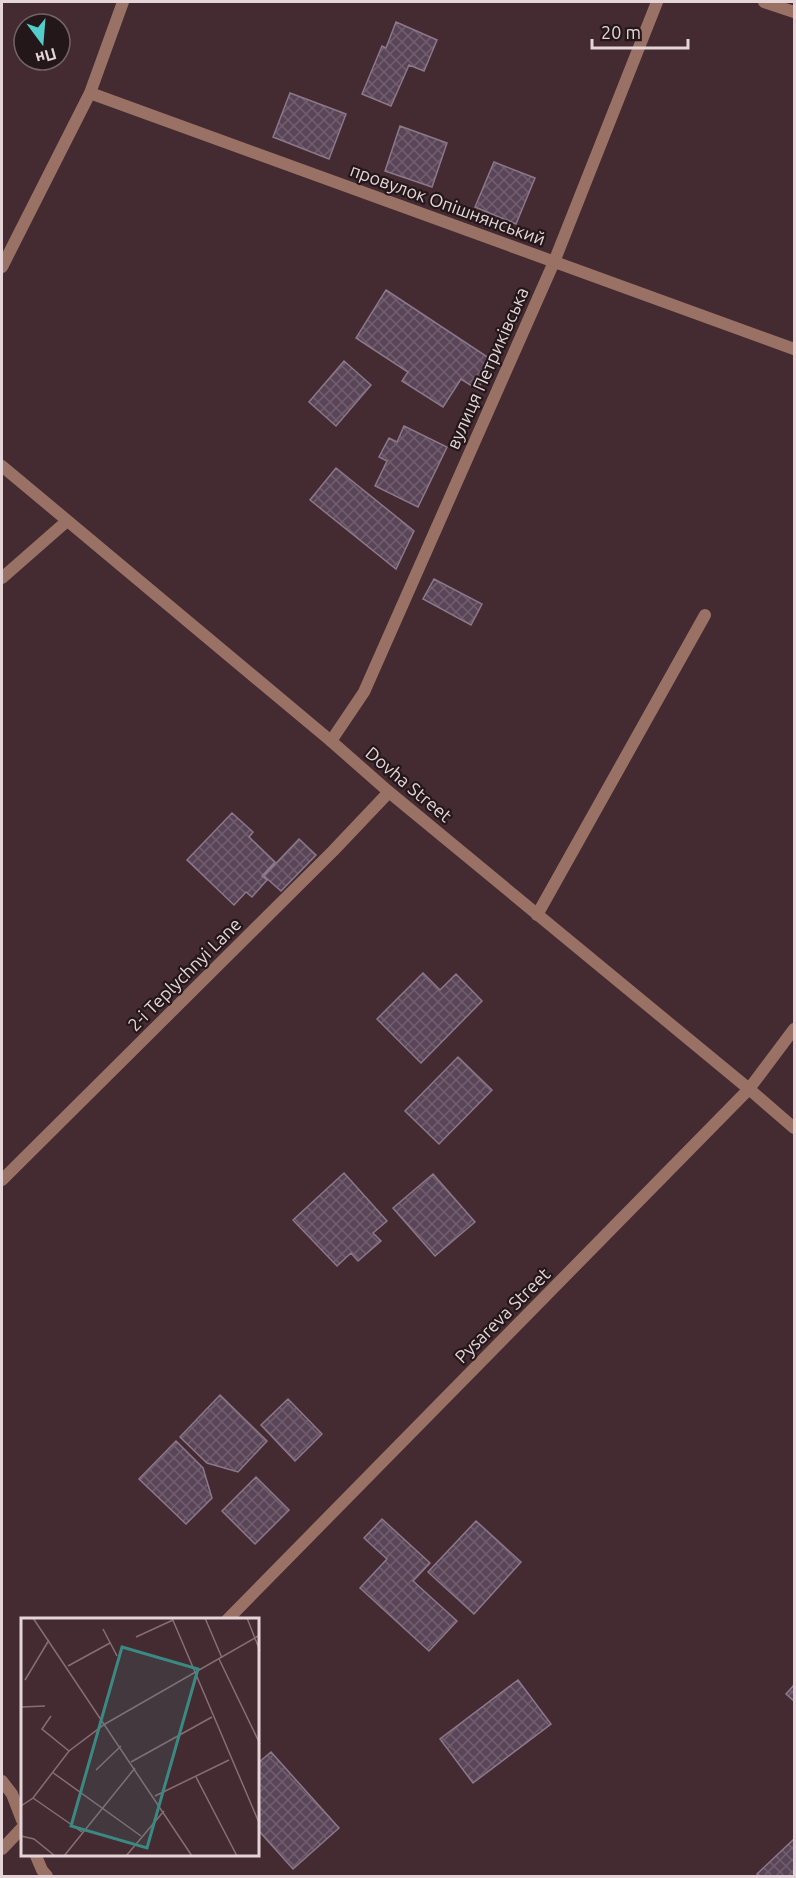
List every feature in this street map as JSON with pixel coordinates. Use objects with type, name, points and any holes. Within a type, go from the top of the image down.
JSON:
[{"type":"street","points":[[2,267],[90,93],[123,2]]},
{"type":"street","name":"вулиця Петриківська","points":[[331,741],[364,692],[554,262],[657,2]]},
{"type":"street","points":[[764,2],[795,12]]},
{"type":"street","name":"провулок Опішнянський","points":[[90,93],[795,349]]},
{"type":"street","name":"Dovha Street","points":[[2,466],[389,792],[795,1128]]},
{"type":"street","points":[[2,578],[67,521]]},
{"type":"street","points":[[537,915],[705,615]]},
{"type":"street","name":"2-i Teplychnyi Lane","points":[[2,1180],[333,851],[389,792]]},
{"type":"street","name":"Pysareva Street","points":[[229,1618],[749,1089],[795,1029]]},
{"type":"street","points":[[2,1780],[12,1794],[21,1817]]},
{"type":"street","points":[[2,1849],[21,1829]]},
{"type":"street","points":[[36,1857],[47,1876]]},
{"type":"building","points":[[396,22],[437,40],[424,71],[409,65],[391,106],[362,94],[382,46],[386,48]]},
{"type":"building","points":[[290,93],[346,114],[329,159],[273,137]]},
{"type":"building","points":[[400,126],[447,143],[432,187],[385,171]]},
{"type":"building","points":[[494,162],[535,178],[516,224],[475,207]]},
{"type":"building","points":[[386,290],[492,360],[478,390],[461,379],[443,407],[402,381],[408,372],[356,338]]},
{"type":"building","points":[[344,361],[371,385],[336,426],[309,402]]},
{"type":"building","points":[[404,426],[447,447],[418,507],[375,486],[387,461],[379,457],[389,438],[397,442]]},
{"type":"building","points":[[336,468],[414,531],[396,569],[310,500]]},
{"type":"building","points":[[434,579],[482,604],[471,625],[423,599]]},
{"type":"building","points":[[232,813],[253,832],[249,837],[275,862],[262,876],[267,880],[252,897],[246,892],[234,905],[187,860]]},
{"type":"building","points":[[299,839],[316,855],[281,891],[264,876]]},
{"type":"building","points":[[423,973],[440,990],[456,974],[482,1001],[421,1063],[377,1019]]},
{"type":"building","points":[[458,1057],[492,1090],[439,1144],[405,1111]]},
{"type":"building","points":[[344,1173],[387,1221],[373,1233],[381,1241],[358,1261],[351,1253],[337,1266],[293,1220]]},
{"type":"building","points":[[433,1174],[475,1222],[435,1256],[393,1208]]},
{"type":"building","points":[[220,1395],[267,1441],[238,1472],[207,1463],[180,1437]]},
{"type":"building","points":[[288,1399],[322,1434],[295,1461],[261,1425]]},
{"type":"building","points":[[176,1441],[203,1468],[212,1498],[186,1524],[139,1479]]},
{"type":"building","points":[[256,1477],[289,1510],[255,1544],[222,1511]]},
{"type":"building","points":[[382,1519],[430,1563],[413,1581],[457,1621],[429,1651],[360,1588],[387,1559],[364,1538]]},
{"type":"building","points":[[476,1521],[521,1562],[474,1614],[428,1572]]},
{"type":"building","points":[[518,1680],[551,1724],[473,1783],[440,1739]]},
{"type":"building","points":[[794,1685],[794,1701],[786,1694]]},
{"type":"building","points":[[271,1752],[339,1828],[293,1869],[260,1832],[260,1761]]},
{"type":"building","points":[[794,1839],[794,1876],[759,1876],[757,1874]]}]
